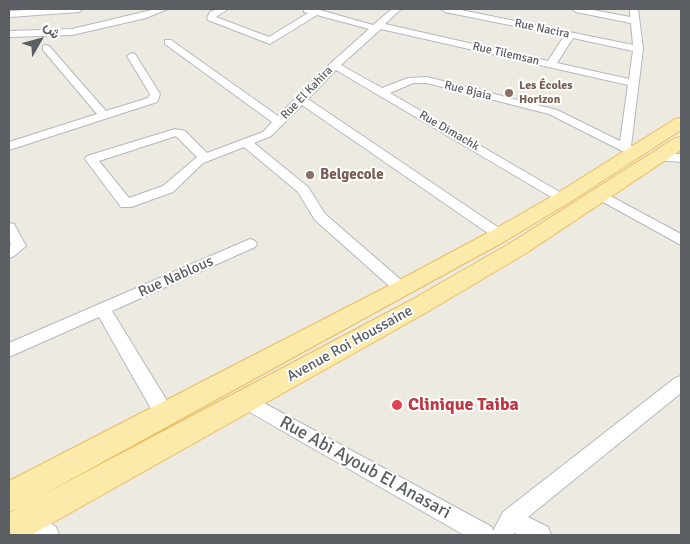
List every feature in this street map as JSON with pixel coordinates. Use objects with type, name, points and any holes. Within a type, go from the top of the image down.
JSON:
[{"type":"main road","name":"Avenue Roi Houssaine","points":[[18,525],[421,305],[520,247],[601,196],[650,154],[681,123]]},
{"type":"main road","name":"Avenue Roi Houssaine","points":[[9,497],[402,289],[563,198],[650,154],[681,142]]},
{"type":"street","points":[[9,14],[79,9]]},
{"type":"street","points":[[119,21],[130,9]]},
{"type":"street","points":[[9,34],[72,32],[164,9]]},
{"type":"street","points":[[224,9],[213,14],[211,18],[270,41],[316,12]]},
{"type":"street","name":"Rue Tilemsan","points":[[303,9],[376,27],[634,83]]},
{"type":"street","name":"Rue El Kahira","points":[[205,158],[181,134],[175,132],[91,159],[126,204],[168,188],[194,164],[205,158],[267,134],[335,64],[397,9]]},
{"type":"street","name":"Rue Nacira","points":[[445,9],[459,10],[638,49]]},
{"type":"street","points":[[576,9],[636,21]]},
{"type":"street","points":[[634,9],[638,49],[634,83],[650,154]]},
{"type":"street","points":[[551,64],[570,35]]},
{"type":"street","points":[[168,42],[279,122]]},
{"type":"street","points":[[46,48],[104,116]]},
{"type":"street","points":[[9,146],[153,100],[156,96],[132,56]]},
{"type":"street","name":"Rue Dimachk","points":[[335,64],[563,198]]},
{"type":"street","name":"Rue Bjaia","points":[[382,92],[412,80],[426,80],[553,112],[650,154]]},
{"type":"street","points":[[302,100],[500,235]]},
{"type":"street","points":[[247,143],[302,190],[320,217],[402,289]]},
{"type":"street","points":[[601,196],[681,240]]},
{"type":"street","points":[[9,227],[19,246],[9,253]]},
{"type":"street","name":"Rue Nablous","points":[[9,350],[250,244]]},
{"type":"street","points":[[102,309],[165,416]]},
{"type":"street","points":[[506,527],[681,384]]},
{"type":"street","name":"Rue Abi Ayoub El Anasari","points":[[245,401],[484,535]]},
{"type":"street","points":[[18,525],[48,535]]},
{"type":"street","points":[[506,527],[540,535]]},
{"type":"place","name":"Les Écoles Horizon","points":[[509,93]]},
{"type":"place","name":"Belgecole","points":[[310,175]]},
{"type":"place","name":"Clinique Taiba","points":[[397,405]]}]
